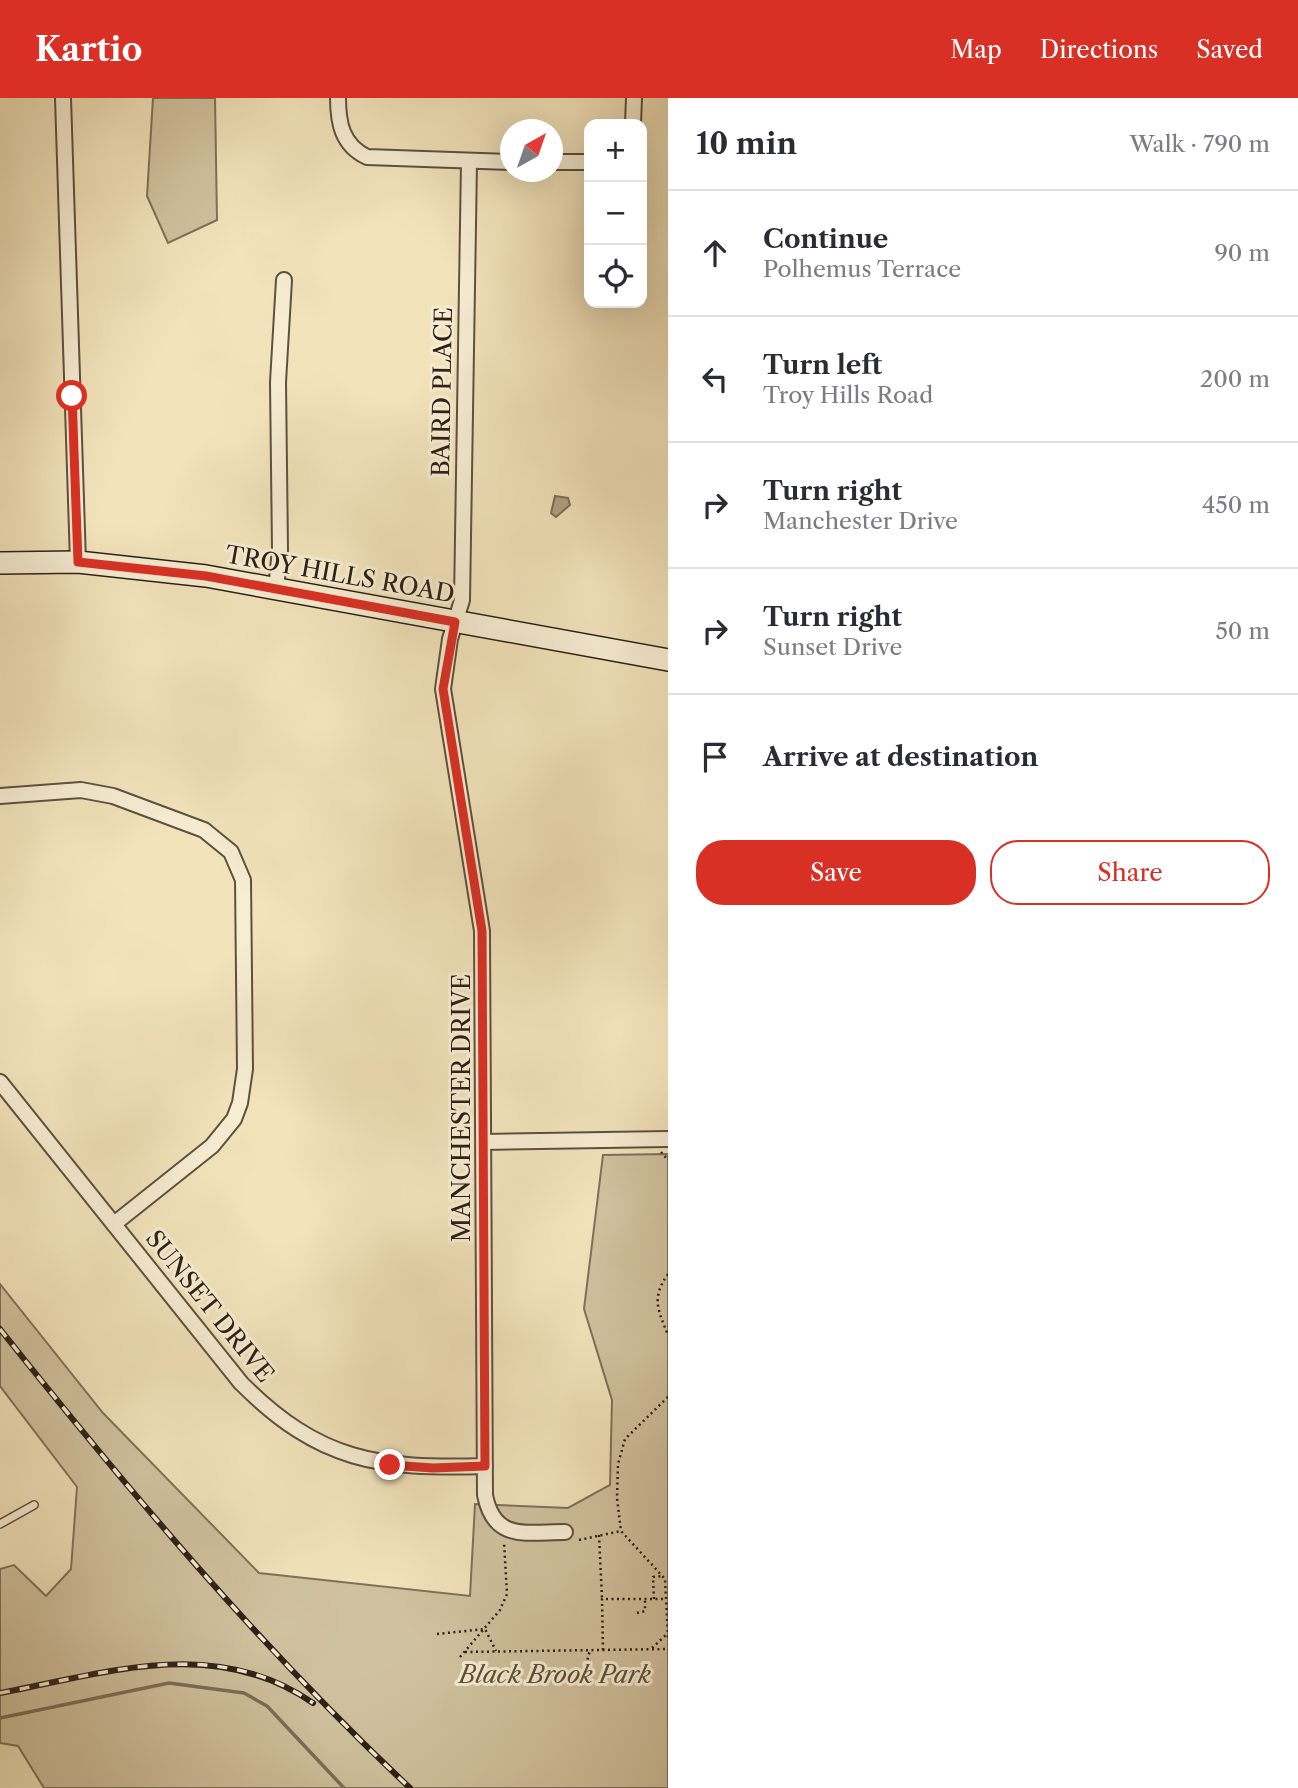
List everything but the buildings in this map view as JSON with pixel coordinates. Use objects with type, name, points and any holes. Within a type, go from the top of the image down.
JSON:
[{"type":"main road","name":"TROY HILLS ROAD","points":[[0,563],[78,562],[206,576],[668,660]]},
{"type":"street","points":[[63,98],[78,562]]},
{"type":"street","points":[[338,98],[343,134],[359,154],[377,159],[500,162]]},
{"type":"street","points":[[633,119],[634,98]]},
{"type":"street","name":"BAIRD PLACE","points":[[455,622],[461,600],[469,162]]},
{"type":"street","points":[[563,162],[584,162]]},
{"type":"street","points":[[276,589],[280,550],[278,382],[284,280]]},
{"type":"street","name":"MANCHESTER DRIVE","points":[[455,622],[443,689],[482,931],[485,1466],[488,1512],[503,1528]]},
{"type":"street","points":[[0,796],[81,790],[113,796],[204,830],[231,852],[243,880],[245,1069],[240,1103],[224,1134],[212,1146],[114,1224]]},
{"type":"street","name":"SUNSET DRIVE","points":[[0,1082],[241,1383],[259,1401],[299,1431],[331,1448],[390,1465],[433,1468],[485,1466]]},
{"type":"street","points":[[484,1142],[663,1144]]},
{"type":"street","points":[[503,1528],[515,1532],[565,1532]]},
{"type":"lane","points":[[0,1524],[34,1505]]},
{"type":"path","points":[[663,1144],[668,1160]]},
{"type":"path","points":[[668,1274],[658,1288],[657,1308],[668,1335]]},
{"type":"path","points":[[652,1648],[667,1636],[663,1576],[621,1531],[618,1464],[625,1439],[667,1400]]},
{"type":"path","points":[[460,1657],[500,1610],[507,1594],[503,1528]]},
{"type":"path","points":[[579,1540],[621,1531]]},
{"type":"path","points":[[599,1535],[603,1650]]},
{"type":"path","points":[[654,1599],[653,1577],[663,1576]]},
{"type":"path","points":[[602,1599],[666,1599]]},
{"type":"path","points":[[637,1613],[645,1611],[645,1599]]},
{"type":"path","points":[[437,1634],[485,1629]]},
{"type":"path","points":[[485,1629],[496,1651]]},
{"type":"path","points":[[465,1652],[668,1649]]},
{"type":"path","points":[[586,1665],[590,1650]]},
{"type":"green space","points":[[153,98],[215,98],[217,220],[168,243],[147,196]]},
{"type":"green space","name":"Black Brook Park","points":[[668,1154],[668,1788],[44,1788],[18,1746],[0,1743],[0,1569],[14,1565],[46,1596],[71,1569],[77,1487],[0,1386],[0,1284],[103,1413],[259,1573],[470,1596],[475,1504],[568,1508],[610,1485],[612,1400],[584,1309],[603,1155]]},
{"type":"shaded area","points":[[555,496],[568,498],[570,505],[556,517],[551,513]]},
{"type":"waterway","points":[[0,1718],[169,1683],[244,1693],[267,1706],[344,1788]]},
{"type":"railway","points":[[0,1329],[146,1508],[197,1566],[301,1679],[410,1788]]},
{"type":"railway","points":[[0,1693],[120,1669],[199,1665],[238,1670],[276,1682],[313,1703]]},
{"type":"route","points":[[72,396],[78,562],[206,576],[455,622],[443,689],[447,729],[482,931],[485,1466],[415,1468],[390,1465]]}]
